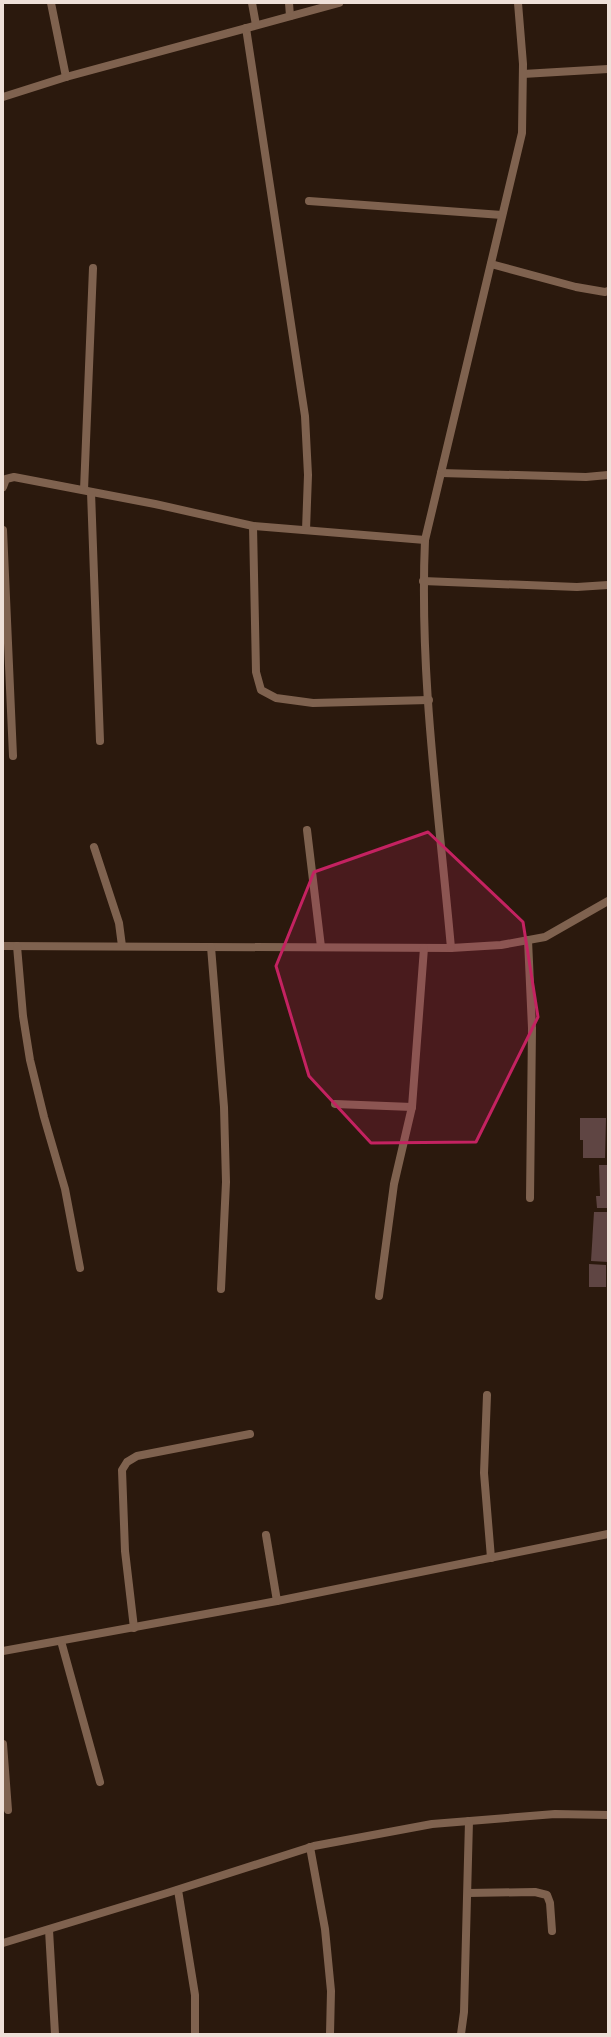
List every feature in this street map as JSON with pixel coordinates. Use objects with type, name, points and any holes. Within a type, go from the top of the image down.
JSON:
[{"type":"street","points":[[51,3],[66,77]]},
{"type":"street","points":[[252,3],[256,26]]},
{"type":"street","points":[[289,3],[290,16]]},
{"type":"street","points":[[3,96],[66,77],[339,3]]},
{"type":"street","points":[[451,948],[424,644],[423,581],[425,540],[522,133],[523,74],[518,3]]},
{"type":"street","points":[[246,28],[306,416],[308,475],[306,530]]},
{"type":"street","points":[[523,74],[608,69]]},
{"type":"street","points":[[309,201],[502,215]]},
{"type":"street","points":[[491,264],[576,287],[608,291]]},
{"type":"street","points":[[93,268],[88,491],[100,741]]},
{"type":"street","points":[[441,473],[586,477],[608,476]]},
{"type":"street","points":[[3,488],[6,479],[14,477],[253,526],[425,540]]},
{"type":"street","points":[[253,526],[256,672],[261,690],[276,698],[313,703],[428,700]]},
{"type":"street","points":[[3,530],[13,756]]},
{"type":"street","points":[[423,581],[577,587],[608,585]]},
{"type":"street","points":[[307,830],[321,947]]},
{"type":"street","points":[[94,847],[117,917],[122,946]]},
{"type":"street","points":[[3,946],[451,948],[501,945],[545,937],[608,901]]},
{"type":"street","points":[[528,940],[532,1036],[530,1198]]},
{"type":"street","points":[[17,946],[23,1016],[30,1060],[44,1118],[65,1189],[80,1268]]},
{"type":"street","points":[[211,947],[224,1107],[226,1174],[221,1289]]},
{"type":"street","points":[[379,1296],[394,1184],[412,1107],[424,948]]},
{"type":"street","points":[[335,1104],[412,1107]]},
{"type":"street","points":[[487,1395],[484,1473],[491,1558]]},
{"type":"street","points":[[134,1628],[125,1551],[122,1470],[127,1462],[137,1456],[250,1434]]},
{"type":"street","points":[[3,1651],[277,1602],[608,1534]]},
{"type":"street","points":[[266,1535],[277,1602]]},
{"type":"street","points":[[61,1641],[100,1782]]},
{"type":"street","points":[[3,1744],[8,1810]]},
{"type":"street","points":[[3,1943],[178,1890],[310,1847],[432,1824],[555,1814],[608,1815]]},
{"type":"street","points":[[461,2034],[464,2012],[469,1821]]},
{"type":"street","points":[[310,1847],[325,1929],[331,1991],[330,2034]]},
{"type":"street","points":[[178,1890],[195,1995],[195,2034]]},
{"type":"street","points":[[468,1894],[535,1892],[547,1895],[550,1903],[552,1931]]},
{"type":"street","points":[[49,1930],[55,2034]]},
{"type":"highlighted area","points":[[428,832],[523,922],[538,1017],[476,1142],[371,1143],[309,1076],[276,966],[314,872]]},
{"type":"building","points":[[580,1118],[606,1118],[605,1158],[583,1158],[583,1140],[580,1140]]},
{"type":"building","points":[[599,1165],[608,1165],[608,1208],[597,1208],[596,1196],[600,1196]]},
{"type":"building","points":[[594,1212],[608,1212],[608,1262],[591,1261]]},
{"type":"building","points":[[589,1264],[606,1265],[606,1287],[589,1287]]}]
